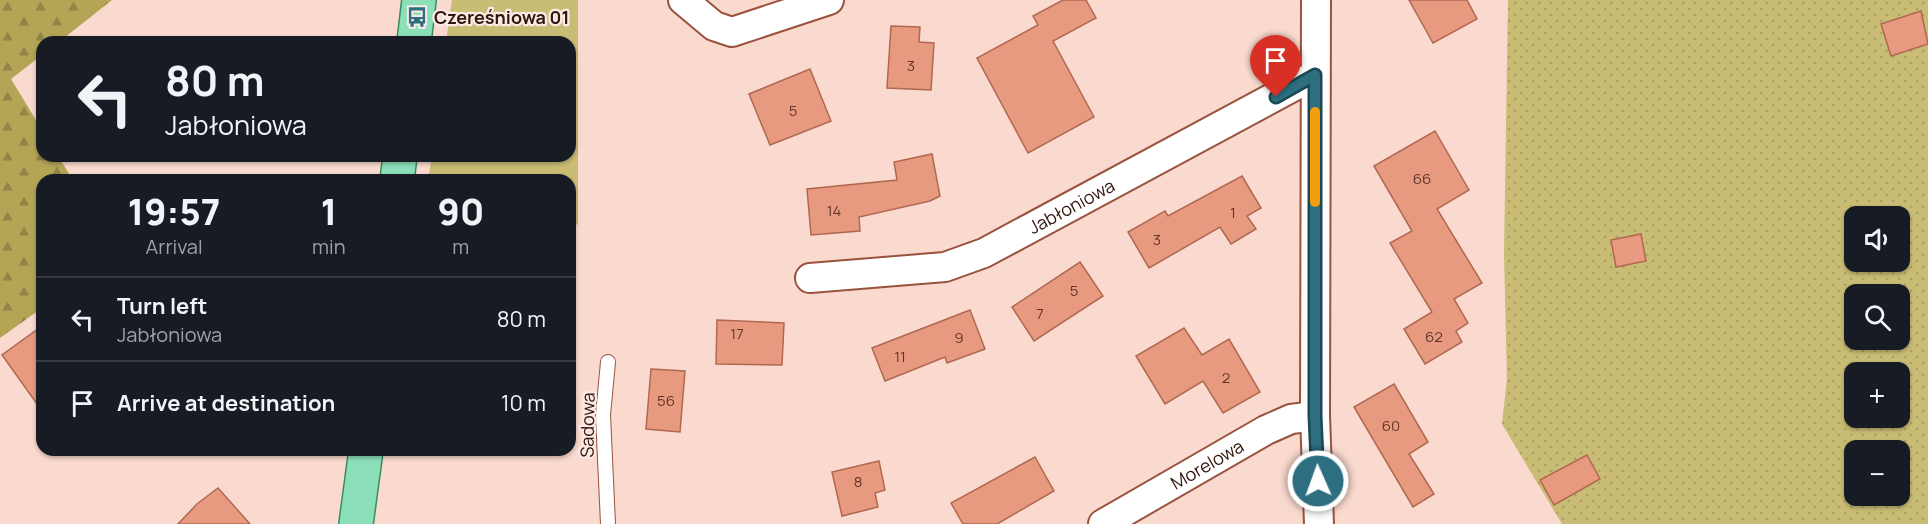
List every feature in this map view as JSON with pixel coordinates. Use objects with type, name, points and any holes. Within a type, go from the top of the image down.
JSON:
[{"type":"main road","points":[[415,36],[419,0]]},
{"type":"main road","points":[[356,524],[365,456]]},
{"type":"street","points":[[683,0],[714,26],[732,32],[829,0]]},
{"type":"street","points":[[1316,0],[1315,416],[1320,524]]},
{"type":"street","name":"Jabłoniowa","points":[[810,278],[945,267],[984,253],[1315,75]]},
{"type":"street","name":"Morelowa","points":[[1103,524],[1266,430],[1290,419],[1315,416]]},
{"type":"lane","name":"Sadowa","points":[[608,362],[603,415],[608,524]]},
{"type":"shaded area","points":[[452,0],[578,0],[578,224],[576,225],[576,174],[429,174],[431,162],[576,162],[576,36],[447,36]]},
{"type":"shaded area","points":[[1508,0],[1928,0],[1928,524],[1562,524],[1502,424],[1507,379],[1504,254]]},
{"type":"green space","points":[[0,0],[112,0],[67,36],[36,36],[36,60],[11,79],[36,120],[36,162],[62,162],[69,174],[36,174],[36,312],[0,338]]},
{"type":"building","points":[[1063,0],[1086,0],[1096,18],[1053,41],[1094,117],[1028,153],[977,58],[1038,25],[1033,16]]},
{"type":"building","points":[[1409,0],[1467,0],[1477,19],[1433,43]]},
{"type":"building","points":[[1921,11],[1928,44],[1891,56],[1881,24]]},
{"type":"building","points":[[891,26],[920,27],[919,42],[934,43],[931,90],[887,88]]},
{"type":"building","points":[[810,69],[831,121],[770,145],[749,94]]},
{"type":"building","points":[[1435,131],[1469,190],[1437,209],[1482,283],[1454,299],[1468,323],[1456,331],[1462,342],[1425,364],[1404,329],[1432,312],[1390,243],[1412,231],[1374,166]]},
{"type":"building","points":[[932,154],[940,196],[930,201],[859,217],[860,231],[811,235],[807,189],[897,180],[894,162]]},
{"type":"building","points":[[1242,176],[1261,208],[1247,216],[1256,229],[1231,244],[1220,227],[1149,268],[1128,232],[1165,211],[1168,216]]},
{"type":"building","points":[[1641,234],[1646,261],[1616,267],[1611,240]]},
{"type":"building","points":[[1080,262],[1103,296],[1034,341],[1012,307]]},
{"type":"building","points":[[970,310],[985,349],[947,363],[945,357],[885,381],[872,348]]},
{"type":"building","points":[[717,320],[784,323],[782,365],[716,364]]},
{"type":"building","points":[[1184,328],[1202,355],[1229,339],[1260,392],[1223,413],[1203,381],[1165,404],[1136,356]]},
{"type":"building","points":[[36,330],[36,403],[2,355]]},
{"type":"building","points":[[651,369],[685,371],[680,432],[646,429]]},
{"type":"building","points":[[1394,384],[1428,442],[1409,454],[1434,494],[1413,507],[1354,407]]},
{"type":"building","points":[[1587,455],[1600,479],[1554,505],[1540,480]]},
{"type":"building","points":[[1035,457],[1054,491],[997,524],[963,524],[951,503]]},
{"type":"building","points":[[879,461],[885,490],[875,493],[878,507],[842,516],[832,472]]},
{"type":"building","points":[[218,488],[250,524],[178,524],[197,504]]},
{"type":"slow traffic","points":[[1315,112],[1315,202]]},
{"type":"place","name":"Czereśniowa 01","points":[[417,17]]},
{"type":"route","points":[[1276,97],[1315,75],[1315,416],[1318,481]]}]
